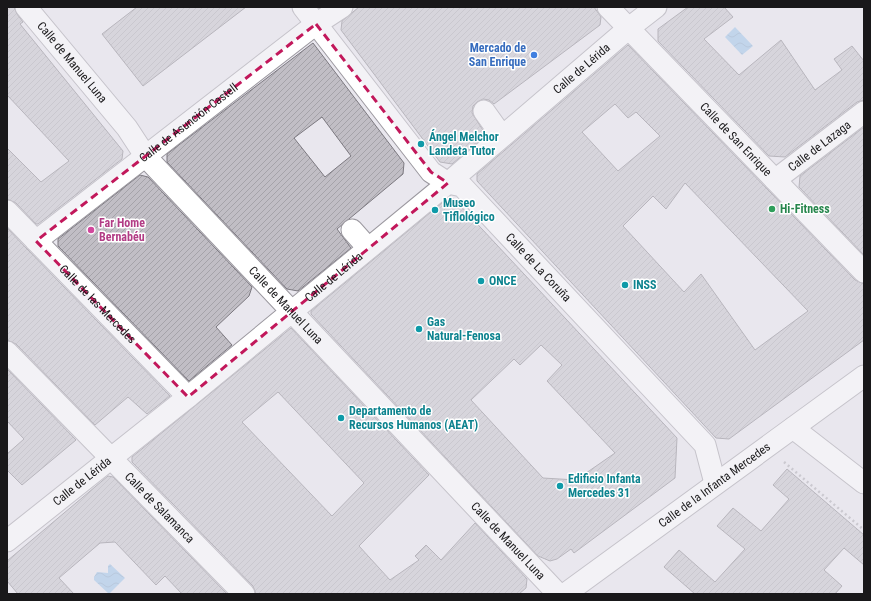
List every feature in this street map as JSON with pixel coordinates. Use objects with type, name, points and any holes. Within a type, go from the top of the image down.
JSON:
[{"type":"street","name":"Calle de Manuel Luna","points":[[26,7],[127,128],[146,157],[558,594]]},
{"type":"street","name":"Calle de La Coruña","points":[[303,7],[431,172],[448,183],[462,186],[705,445],[715,483]]},
{"type":"street","name":"Calle de Asunción Castell","points":[[36,241],[316,24],[342,7]]},
{"type":"street","name":"Calle de San Enrique","points":[[608,7],[864,272]]},
{"type":"street","name":"Calle de Lérida","points":[[7,541],[188,397],[291,310],[448,183],[629,28],[656,7]]},
{"type":"street","points":[[484,111],[502,136]]},
{"type":"street","name":"Calle de Lazaga","points":[[775,180],[864,112]]},
{"type":"street","name":"Calle de las Mercedes","points":[[7,211],[188,397]]},
{"type":"street","points":[[352,230],[368,248]]},
{"type":"street","name":"Calle de Salamanca","points":[[7,352],[110,459],[244,594]]},
{"type":"street","name":"Calle de la Infanta Mercedes","points":[[565,594],[715,483],[864,376]]},
{"type":"street","points":[[793,428],[861,481]]},
{"type":"path","points":[[784,462],[864,530]]},
{"type":"highlighted area","points":[[316,24],[431,172],[448,183],[188,397],[36,241]]},
{"type":"water","points":[[735,27],[753,46],[742,55],[725,37]]},
{"type":"water","points":[[110,564],[125,578],[109,594],[94,580],[94,577],[97,572],[108,573],[108,566]]},
{"type":"building","points":[[7,7],[14,7],[23,22],[20,24],[123,151],[122,159],[38,224],[36,224],[16,203],[7,199],[7,148],[41,182],[69,161],[7,95]]},
{"type":"building","points":[[137,7],[246,7],[143,86],[102,34]]},
{"type":"building","points":[[359,7],[594,7],[601,17],[600,25],[494,104],[489,100],[483,99],[477,102],[473,106],[472,113],[486,135],[452,164],[440,162],[341,30],[342,21]]},
{"type":"building","points":[[688,7],[724,7],[733,17],[704,39],[739,75],[781,40],[815,90],[842,70],[834,59],[852,46],[864,61],[864,100],[857,102],[785,157],[769,156],[658,41],[658,29]]},
{"type":"building","points":[[313,43],[404,163],[403,174],[337,229],[351,248],[298,291],[287,289],[167,162],[167,154]],"holes":[[[322,117],[351,156],[325,177],[294,138]]]},
{"type":"building","points":[[628,45],[855,280],[864,284],[864,340],[729,439],[716,438],[477,181],[477,174]],"holes":[[[615,104],[628,118],[636,112],[660,136],[618,171],[582,132]],[[685,183],[808,311],[755,350],[701,274],[684,292],[623,226],[653,196],[666,209]]]},
{"type":"building","points":[[864,127],[864,255],[799,187],[800,176]]},
{"type":"building","points":[[140,175],[148,177],[252,287],[249,296],[216,327],[232,345],[189,381],[58,246],[58,239]]},
{"type":"building","points":[[448,198],[454,199],[677,438],[675,478],[574,553],[571,549],[557,559],[550,561],[538,556],[311,314],[311,311]],"holes":[[[541,345],[562,365],[547,381],[615,453],[576,480],[543,478],[471,400],[514,359],[520,365]]]},
{"type":"building","points":[[7,228],[170,396],[147,414],[128,397],[95,425],[16,344],[7,340]]},
{"type":"building","points":[[291,328],[429,475],[359,546],[390,580],[419,560],[415,556],[426,545],[441,560],[475,523],[527,579],[526,588],[519,594],[256,594],[253,586],[132,462],[132,457]],"holes":[[[278,392],[364,483],[332,516],[242,422]]]},
{"type":"building","points":[[7,369],[76,440],[22,485],[7,470],[7,454],[24,439],[7,421]]},
{"type":"building","points":[[787,469],[864,535],[864,565],[844,548],[824,570],[842,586],[835,594],[695,594],[664,567],[679,550],[715,582],[745,549],[717,526],[733,508],[761,531],[789,499],[773,485]]},
{"type":"building","points":[[108,476],[113,477],[227,594],[182,594],[165,576],[156,585],[115,542],[100,543],[59,578],[74,594],[18,594],[7,581],[7,561]]},
{"type":"place","name":"Mercado de San Enrique","points":[[534,55]]},
{"type":"place","name":"Ángel Melchor Landeta Tutor","points":[[421,144]]},
{"type":"place","name":"Hi-Fitness","points":[[772,209]]},
{"type":"place","name":"Museo Tiflológico","points":[[435,210]]},
{"type":"place","name":"Far Home Bernabéu","points":[[91,230]]},
{"type":"place","name":"ONCE","points":[[481,281]]},
{"type":"place","name":"INSS","points":[[625,285]]},
{"type":"place","name":"Gas Natural-Fenosa","points":[[419,329]]},
{"type":"place","name":"Departamento de Recursos Humanos (AEAT)","points":[[341,418]]},
{"type":"place","name":"Edificio Infanta Mercedes 31","points":[[560,486]]}]
